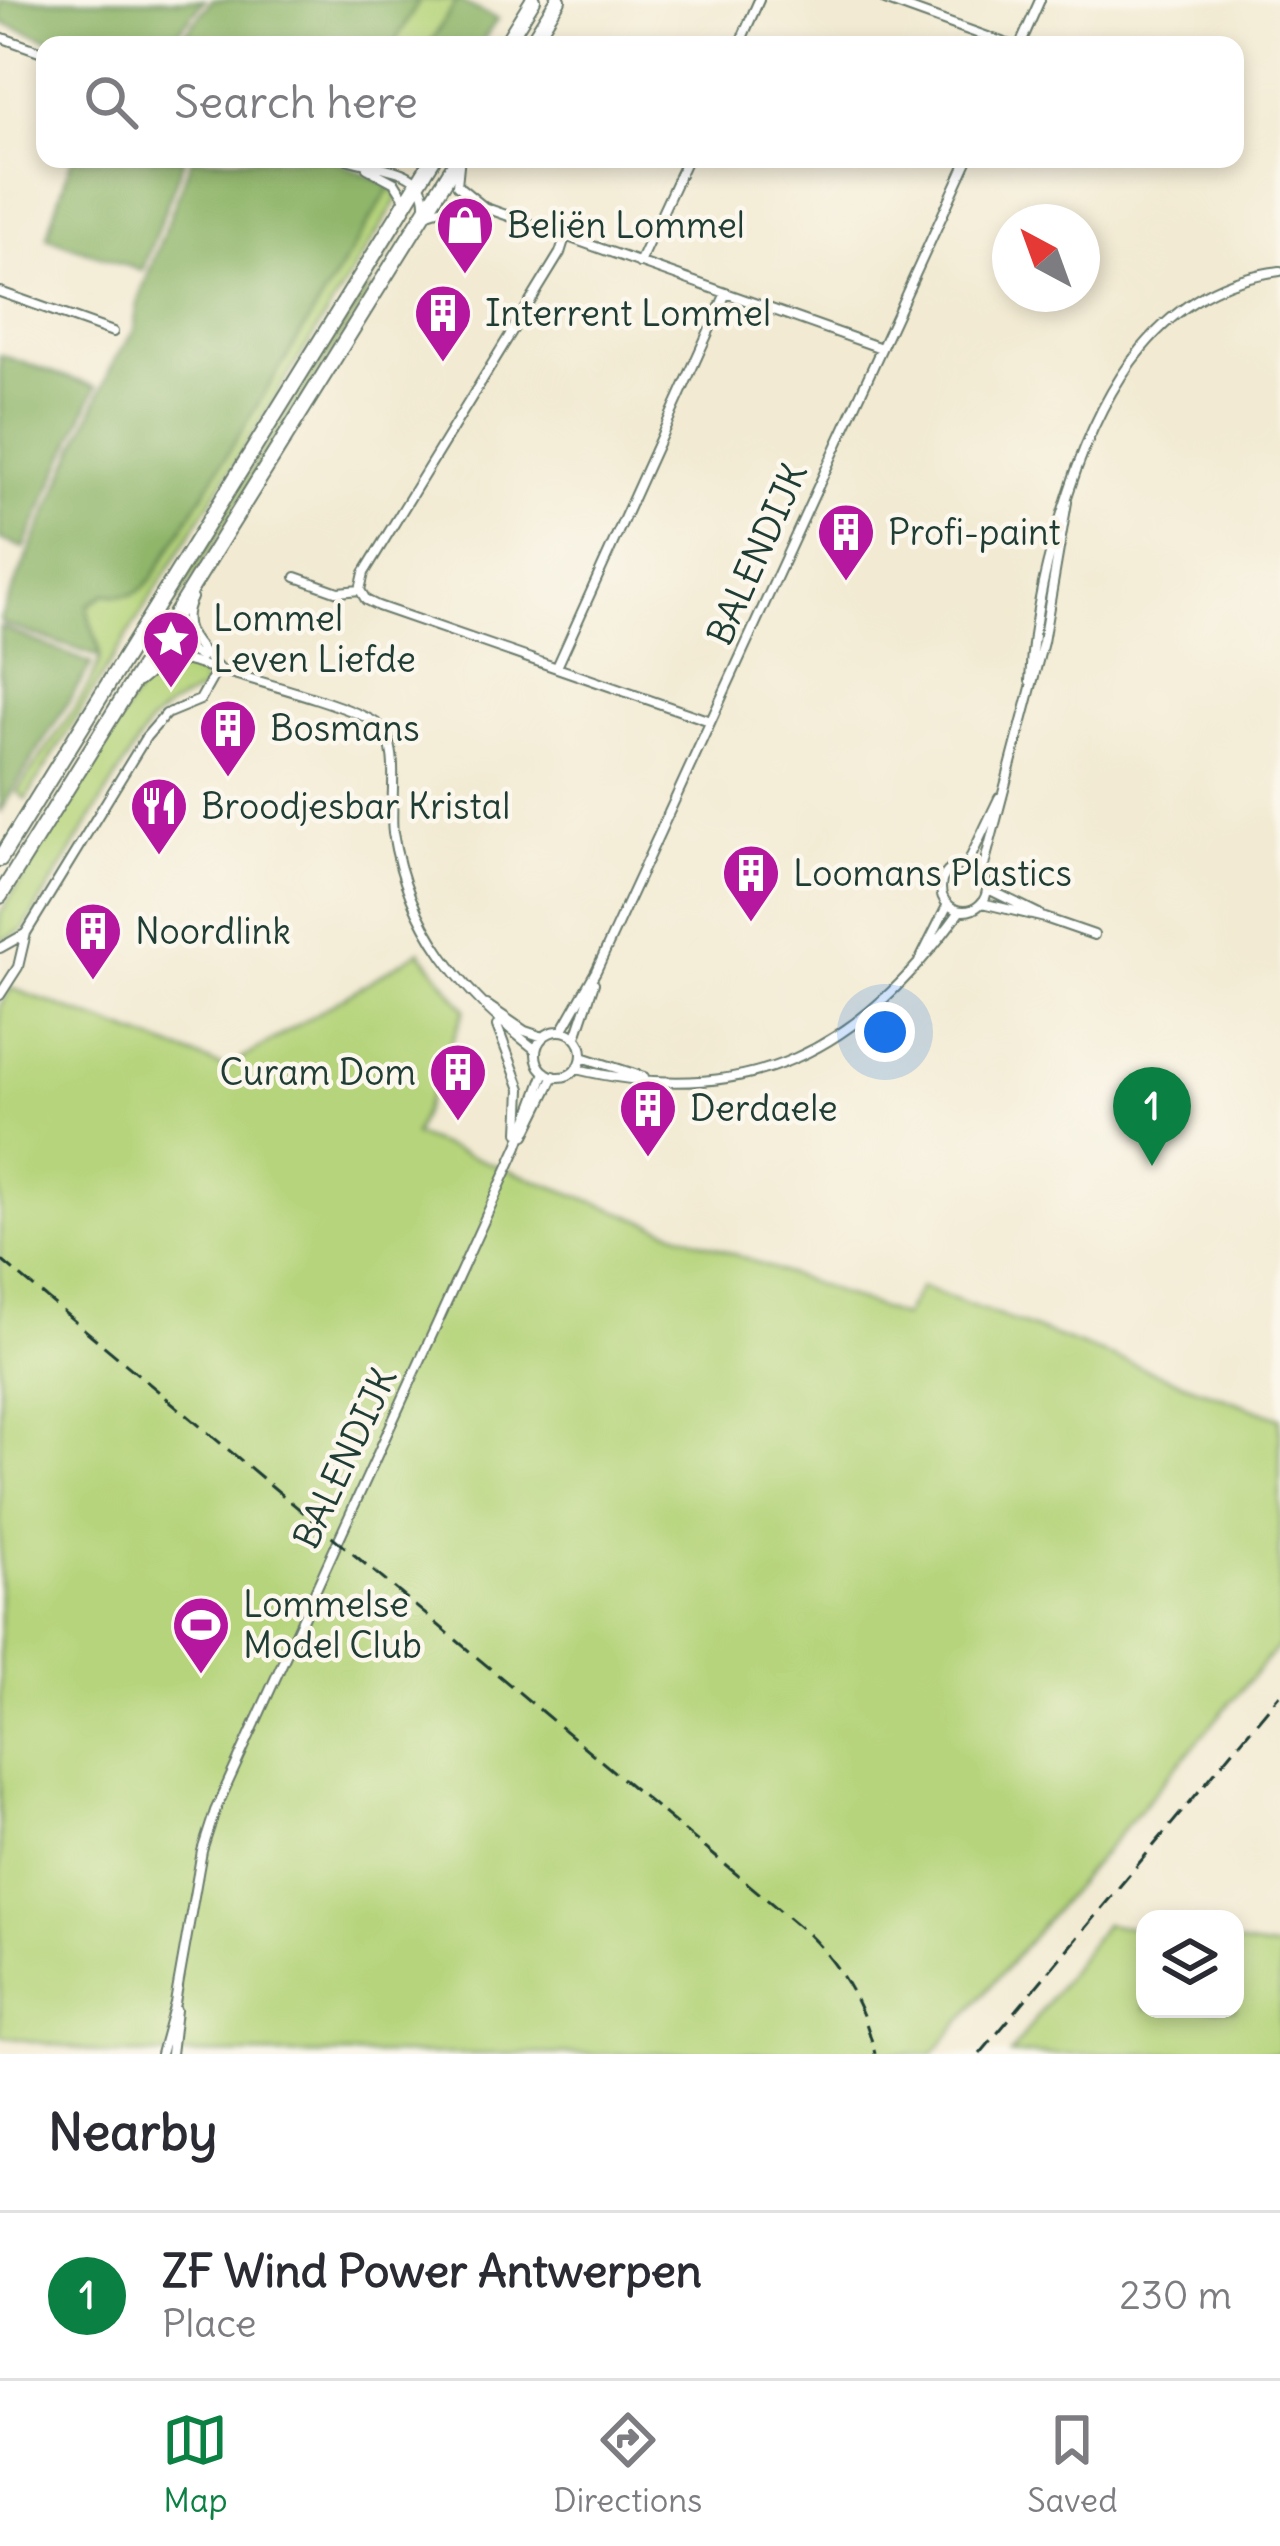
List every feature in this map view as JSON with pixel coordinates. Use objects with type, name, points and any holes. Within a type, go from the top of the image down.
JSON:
[{"type":"highway","points":[[511,36],[533,0]]},
{"type":"highway","points":[[536,36],[558,0]]},
{"type":"highway","points":[[0,859],[428,168]]},
{"type":"highway","points":[[77,735],[207,562],[453,168]]},
{"type":"highway","points":[[0,896],[121,700],[227,494]]},
{"type":"street","points":[[743,36],[759,0]]},
{"type":"street","points":[[884,0],[985,36]]},
{"type":"street","points":[[1024,36],[1040,0]]},
{"type":"street","points":[[0,37],[36,50]]},
{"type":"street","points":[[368,168],[402,190],[405,204]]},
{"type":"street","points":[[379,168],[402,173],[423,168]]},
{"type":"street","points":[[458,168],[457,185],[486,208]]},
{"type":"street","points":[[640,263],[683,168]]},
{"type":"street","name":"BALENDIJK","points":[[562,1031],[596,971],[964,168]]},
{"type":"street","points":[[402,173],[424,190],[424,215],[456,204],[486,208],[881,348]]},
{"type":"street","points":[[565,237],[560,253],[364,572],[360,590],[378,606],[711,722]]},
{"type":"street","points":[[982,903],[987,888],[982,873],[1030,681],[1067,497],[1093,423],[1116,380],[1147,340],[1184,307],[1244,278],[1280,271]]},
{"type":"street","points":[[0,292],[113,332]]},
{"type":"street","points":[[557,667],[726,293]]},
{"type":"street","points":[[207,562],[188,606],[186,623],[193,642],[218,668]]},
{"type":"street","points":[[296,578],[338,592],[360,590]]},
{"type":"street","points":[[156,635],[218,668]]},
{"type":"street","points":[[156,635],[188,662]]},
{"type":"street","points":[[121,700],[157,667],[188,662],[361,716],[385,732],[392,749],[393,833],[406,884],[434,944],[492,1017],[512,1056],[520,1089],[518,1146]]},
{"type":"street","points":[[0,995],[18,967],[26,933],[146,737],[166,714],[200,700],[218,668]]},
{"type":"street","points":[[960,911],[948,904],[941,890],[946,875],[967,866],[1003,791]]},
{"type":"street","points":[[967,866],[982,873]]},
{"type":"street","points":[[987,888],[1045,918]]},
{"type":"street","points":[[576,1069],[608,1077],[721,1080],[794,1060],[851,1028],[938,944],[960,911],[982,903],[1094,935]]},
{"type":"street","points":[[918,964],[948,904]]},
{"type":"street","points":[[0,948],[26,933]]},
{"type":"street","name":"BALENDIJK","points":[[576,1038],[596,971]]},
{"type":"street","points":[[481,1002],[525,1031],[543,1037],[562,1031],[576,1038],[582,1057],[576,1069],[566,1076],[550,1074],[538,1062],[536,1050],[543,1037]]},
{"type":"street","points":[[492,1017],[536,1050]]},
{"type":"street","points":[[582,1057],[651,1080]]},
{"type":"street","name":"BALENDIJK","points":[[171,2054],[202,1851],[215,1811],[550,1074]]},
{"type":"street","name":"BALENDIJK","points":[[161,2054],[176,2003]]},
{"type":"green space","points":[[0,0],[204,0],[175,36],[39,36],[0,22]]},
{"type":"green space","points":[[212,0],[420,0],[398,36],[183,36]]},
{"type":"green space","points":[[420,0],[457,0],[435,36],[398,36]]},
{"type":"green space","points":[[457,0],[497,19],[486,36],[435,36]]},
{"type":"green space","points":[[69,168],[181,168],[142,271],[47,237]]},
{"type":"green space","points":[[189,168],[351,168],[391,186],[151,580],[136,593],[105,594],[88,605],[99,657],[0,619],[114,361],[134,331],[138,301]]},
{"type":"green space","points":[[391,186],[398,199],[26,799],[17,792],[76,706],[99,661],[88,606],[105,594],[136,593],[151,580]]},
{"type":"green space","points":[[413,211],[369,283],[365,298],[175,604],[169,600]]},
{"type":"green space","points":[[0,355],[96,387],[24,548],[0,539]]},
{"type":"green space","points":[[0,627],[92,664],[0,811]]},
{"type":"green space","points":[[178,667],[201,671],[204,689],[169,707],[149,724],[23,930],[0,941],[0,914],[140,687]]},
{"type":"green space","points":[[420,951],[465,1009],[414,1135],[903,1317],[920,1287],[1280,1418],[1280,1644],[933,2054],[110,2054],[0,2036],[0,1006],[11,988],[227,1068]]},
{"type":"green space","points":[[1104,1924],[1136,1929],[1136,2018],[1244,2018],[1244,1944],[1280,1950],[1280,2054],[1010,2054]]},
{"type":"railway","points":[[0,1259],[807,1933],[850,1988],[875,2054]]},
{"type":"railway","points":[[980,2054],[1280,1694]]},
{"type":"place","name":"Beliën Lommel","points":[[465,276]]},
{"type":"place","name":"Interrent Lommel","points":[[443,364]]},
{"type":"place","name":"Profi-paint","points":[[846,583]]},
{"type":"place","name":"Lommel Leven Liefde","points":[[171,690]]},
{"type":"place","name":"Bosmans","points":[[228,779]]},
{"type":"place","name":"Broodjesbar Kristal","points":[[159,857]]},
{"type":"place","name":"Loomans Plastics","points":[[751,924]]},
{"type":"place","name":"Noordlink","points":[[93,982]]},
{"type":"place","name":"Curam Dom","points":[[458,1123]]},
{"type":"place","name":"Derdaele","points":[[648,1159]]},
{"type":"place","name":"ZF Wind Power Antwerpen","points":[[1152,1166]]},
{"type":"place","name":"Lommelse Model Club","points":[[201,1676]]}]
